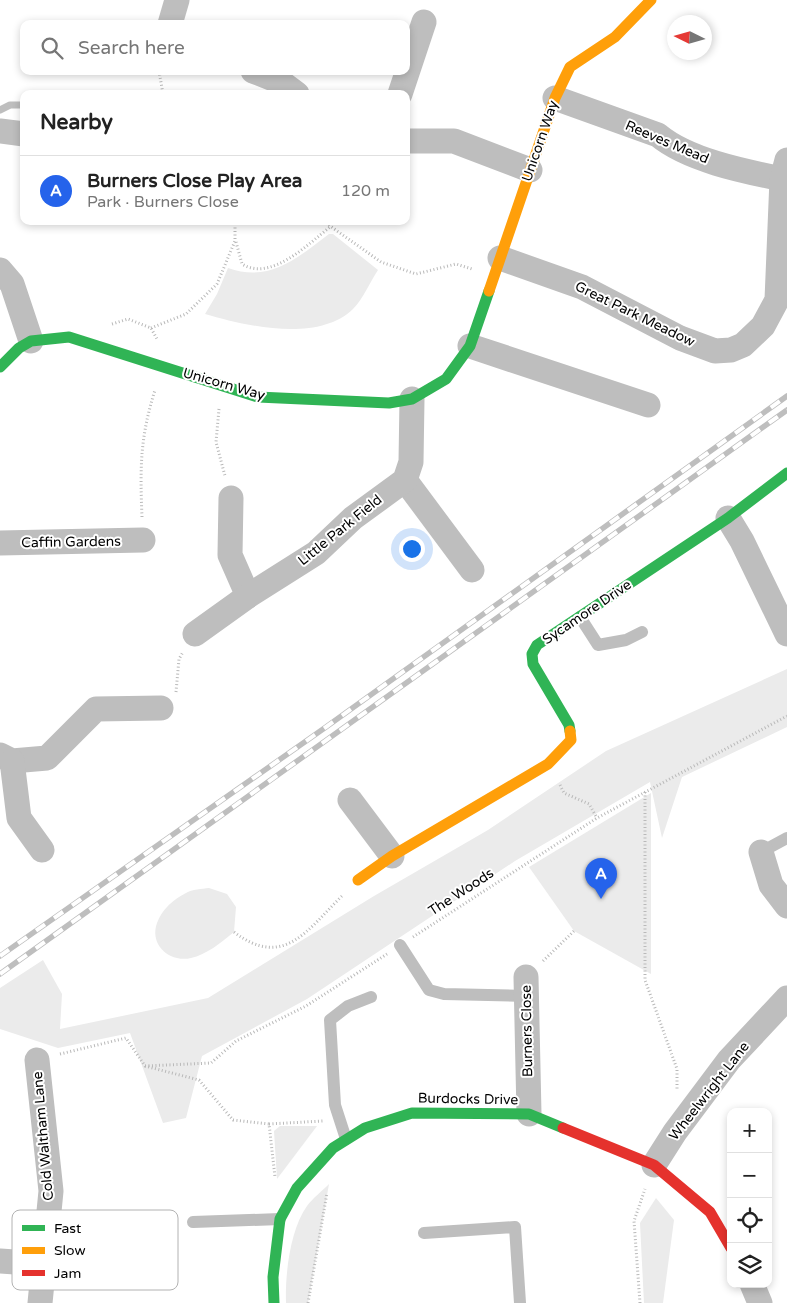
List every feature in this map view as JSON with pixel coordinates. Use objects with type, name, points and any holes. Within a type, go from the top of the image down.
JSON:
[{"type":"street","points":[[171,20],[177,0]]},
{"type":"street","name":"Unicorn Way","points":[[31,341],[68,337],[258,397],[389,403],[412,399],[446,379],[470,346],[555,98],[570,67],[615,37],[652,0]]},
{"type":"street","points":[[410,64],[424,22]]},
{"type":"street","points":[[263,75],[281,82],[292,90]]},
{"type":"street","points":[[401,90],[406,75]]},
{"type":"street","name":"Reeves Mead","points":[[555,98],[658,135],[670,146],[725,166],[785,173]]},
{"type":"street","points":[[0,131],[20,134]]},
{"type":"street","points":[[410,141],[454,141],[530,170]]},
{"type":"street","name":"Great Park Meadow","points":[[497,267],[582,287],[680,338],[715,351],[731,350],[743,345],[764,326],[777,300],[785,173]]},
{"type":"street","points":[[0,270],[12,284],[31,341],[19,348],[0,367]]},
{"type":"street","points":[[470,346],[648,405]]},
{"type":"street","points":[[412,399],[411,462],[405,480],[472,570]]},
{"type":"street","name":"Sycamore Drive","points":[[358,880],[392,856],[548,764],[571,740],[569,725],[533,664],[532,654],[537,645],[728,518],[787,473]]},
{"type":"street","name":"Little Park Field","points":[[195,634],[248,596],[316,553],[353,518],[405,480]]},
{"type":"street","points":[[230,498],[230,555],[248,596]]},
{"type":"street","points":[[728,518],[765,584],[787,634]]},
{"type":"street","name":"Caffin Gardens","points":[[0,543],[143,540]]},
{"type":"street","points":[[42,850],[19,818],[6,758],[46,758],[96,709],[161,708]]},
{"type":"street","points":[[350,800],[392,856]]},
{"type":"street","points":[[761,852],[771,885],[787,906]]},
{"type":"street","name":"Burners Close","points":[[526,987],[529,1114]]},
{"type":"street","name":"Wheelwright Lane","points":[[654,1165],[729,1060],[787,998]]},
{"type":"street","name":"Cold Waltham Lane","points":[[37,1060],[51,1191],[49,1210]]},
{"type":"street","name":"Burdocks Drive","points":[[274,1303],[274,1277],[280,1219],[297,1188],[333,1148],[346,1139],[365,1128],[412,1113],[529,1114],[654,1165],[710,1212],[728,1243]]},
{"type":"street","points":[[754,1288],[760,1303]]},
{"type":"street","name":"Cold Waltham Lane","points":[[40,1303],[41,1290]]},
{"type":"lane","points":[[580,617],[598,645],[626,640],[642,632]]},
{"type":"lane","points":[[761,852],[787,838]]},
{"type":"lane","points":[[400,945],[429,990],[444,994],[526,987]]},
{"type":"lane","points":[[346,1139],[334,1106],[330,1020],[348,1006],[371,997]]},
{"type":"lane","points":[[193,1222],[280,1219]]},
{"type":"lane","points":[[424,1232],[515,1227],[520,1303]]},
{"type":"path","points":[[159,75],[162,90]]},
{"type":"path","points":[[235,225],[236,241],[242,264],[251,269],[268,268],[291,257],[330,227]]},
{"type":"path","points":[[328,225],[381,262],[416,274],[456,264],[497,267]]},
{"type":"path","points":[[151,328],[186,314],[217,284],[236,241]]},
{"type":"path","points":[[103,326],[128,319],[151,328],[163,348],[162,367],[144,423],[139,465],[143,540]]},
{"type":"path","points":[[225,387],[217,417],[216,442],[230,498]]},
{"type":"path","points":[[161,708],[176,694],[178,659],[195,634]]},
{"type":"path","name":"The Woods","points":[[145,1066],[211,1064],[236,1040],[306,1006],[597,818],[787,716]]},
{"type":"path","points":[[548,764],[564,792],[589,804],[597,818]]},
{"type":"path","points":[[645,792],[645,980],[677,1069],[676,1096]]},
{"type":"path","points":[[234,932],[246,941],[277,949],[295,942],[358,880]]},
{"type":"path","points":[[526,987],[574,931]]},
{"type":"path","points":[[37,1060],[126,1038],[145,1066],[199,1080],[233,1120],[269,1124],[340,1120]]},
{"type":"path","points":[[269,1124],[275,1181]]},
{"type":"path","points":[[640,1303],[634,1221],[654,1165]]},
{"type":"path","points":[[308,1303],[329,1184]]},
{"type":"shaded area","points":[[329,234],[333,234],[378,270],[357,305],[338,319],[321,326],[302,329],[281,329],[240,323],[205,314],[217,294],[228,268],[243,272],[257,272],[282,266],[306,252]]},
{"type":"shaded area","points":[[787,669],[787,727],[682,777],[662,838],[650,782],[515,861],[307,999],[202,1056],[186,1118],[163,1123],[130,1033],[58,1048],[0,1029],[0,988],[43,960],[62,994],[60,1029],[208,998],[374,896],[488,830],[606,751]]},
{"type":"shaded area","points":[[651,793],[651,974],[574,931],[529,867]]},
{"type":"shaded area","points":[[209,888],[227,894],[236,907],[234,932],[214,948],[197,956],[183,959],[169,955],[163,951],[156,938],[155,931],[162,913],[173,901],[182,895],[197,889]]},
{"type":"shaded area","points":[[280,1126],[317,1126],[277,1179],[274,1131]]},
{"type":"shaded area","points":[[329,1184],[308,1303],[286,1303],[286,1279],[296,1227],[307,1206]]},
{"type":"shaded area","points":[[656,1198],[674,1220],[663,1303],[644,1303],[640,1223]]},
{"type":"waterway","points":[[0,110],[10,105],[20,105]]},
{"type":"railway","points":[[0,956],[326,727],[787,396]]},
{"type":"railway","points":[[0,974],[787,410]]},
{"type":"traffic: fast","points":[[0,367],[19,348],[31,341],[69,337],[258,397],[389,403],[412,399],[446,379],[470,346],[489,291]]},
{"type":"traffic: fast","points":[[570,731],[569,725],[533,664],[532,654],[537,645],[728,518],[787,473]]},
{"type":"traffic: fast","points":[[274,1303],[273,1277],[280,1219],[297,1188],[333,1148],[365,1128],[412,1113],[529,1114],[563,1128]]},
{"type":"traffic: slow","points":[[489,291],[555,98],[570,67],[615,37],[651,0]]},
{"type":"traffic: slow","points":[[358,880],[392,856],[548,764],[571,740],[570,731]]},
{"type":"traffic: jam","points":[[563,1128],[654,1165],[710,1212],[728,1243]]},
{"type":"place","name":"Burners Close Play Area","points":[[601,899]]}]
